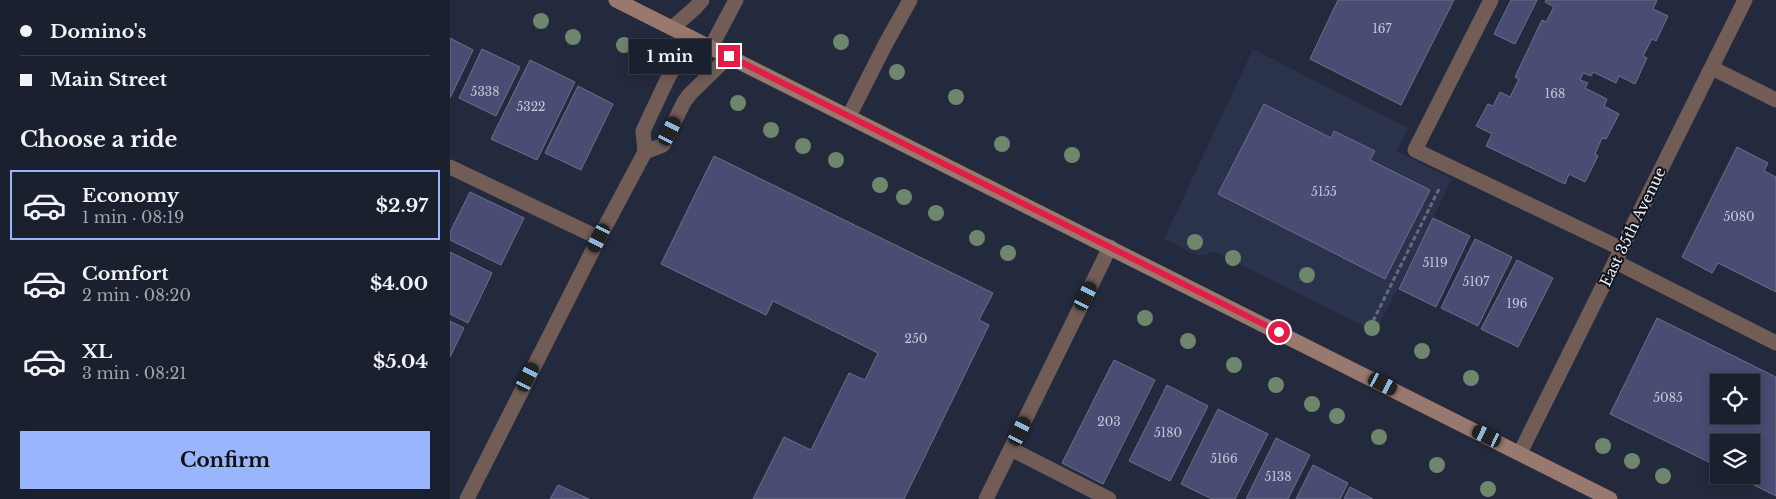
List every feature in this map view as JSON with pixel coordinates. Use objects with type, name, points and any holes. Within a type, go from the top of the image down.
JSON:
[{"type":"main road","points":[[616,0],[1520,452],[1610,499]]},
{"type":"street","points":[[672,28],[702,0]]},
{"type":"street","points":[[712,47],[736,0]]},
{"type":"street","points":[[849,116],[910,0]]},
{"type":"street","points":[[1491,0],[1415,150],[1450,166],[1776,342]]},
{"type":"street","name":"East 35th Avenue","points":[[1520,452],[1745,0]]},
{"type":"street","points":[[467,499],[599,238],[645,152],[643,131],[690,37]]},
{"type":"street","points":[[645,152],[663,145],[687,98],[729,56]]},
{"type":"street","points":[[1712,68],[1776,100]]},
{"type":"street","points":[[450,167],[599,238]]},
{"type":"street","points":[[986,499],[1110,247]]},
{"type":"street","points":[[1011,449],[1109,499]]},
{"type":"path","points":[[1373,321],[1450,166]]},
{"type":"shaded area","points":[[1253,49],[1408,128],[1397,151],[1452,179],[1376,332],[1218,253],[1211,252],[1197,255],[1164,239]]},
{"type":"building","points":[[1338,0],[1454,0],[1401,105],[1310,59]]},
{"type":"building","points":[[1511,0],[1537,0],[1515,44],[1494,34]]},
{"type":"building","points":[[1546,0],[1657,0],[1653,9],[1668,16],[1656,41],[1652,39],[1643,56],[1647,58],[1635,84],[1619,76],[1616,83],[1593,72],[1591,76],[1583,73],[1580,80],[1588,83],[1585,88],[1607,99],[1604,106],[1619,114],[1606,139],[1602,138],[1595,154],[1598,156],[1585,182],[1569,174],[1565,184],[1486,146],[1492,134],[1476,126],[1488,104],[1493,106],[1500,92],[1510,97],[1519,79],[1515,77],[1542,20],[1546,22],[1554,7],[1545,2]]},
{"type":"building","points":[[450,38],[473,50],[450,98]]},
{"type":"building","points":[[482,49],[520,67],[496,116],[459,98]]},
{"type":"building","points":[[530,60],[575,82],[537,160],[491,139]]},
{"type":"building","points":[[578,86],[613,104],[581,170],[545,153]]},
{"type":"building","points":[[1264,104],[1331,138],[1334,131],[1375,151],[1370,160],[1430,190],[1385,279],[1218,194]]},
{"type":"building","points":[[1737,147],[1768,163],[1764,171],[1776,177],[1776,292],[1718,263],[1712,273],[1682,257]]},
{"type":"building","points":[[714,156],[993,293],[979,320],[989,325],[904,499],[753,499],[784,437],[811,450],[849,373],[865,380],[878,353],[773,301],[766,315],[661,264]]},
{"type":"building","points":[[470,192],[524,218],[501,265],[450,240],[450,232]]},
{"type":"building","points":[[1433,218],[1470,236],[1436,307],[1399,289]]},
{"type":"building","points":[[1475,239],[1512,257],[1478,326],[1441,308]]},
{"type":"building","points":[[450,252],[492,273],[468,323],[450,314]]},
{"type":"building","points":[[1517,260],[1553,278],[1518,347],[1481,329]]},
{"type":"building","points":[[1657,318],[1776,377],[1776,496],[1752,484],[1760,484],[1760,434],[1710,434],[1710,463],[1610,414]]},
{"type":"building","points":[[450,321],[464,328],[450,357]]},
{"type":"building","points":[[1114,360],[1155,380],[1103,484],[1062,463]]},
{"type":"building","points":[[1167,385],[1208,406],[1170,481],[1129,461]]},
{"type":"building","points":[[1218,409],[1268,434],[1235,499],[1212,499],[1181,484]]},
{"type":"building","points":[[1276,438],[1310,455],[1288,499],[1246,499]]},
{"type":"building","points":[[1313,465],[1348,483],[1340,499],[1296,499]]},
{"type":"building","points":[[558,485],[589,499],[550,499]]},
{"type":"building","points":[[1350,487],[1373,499],[1344,499]]},
{"type":"route","points":[[729,56],[1279,332]]}]
